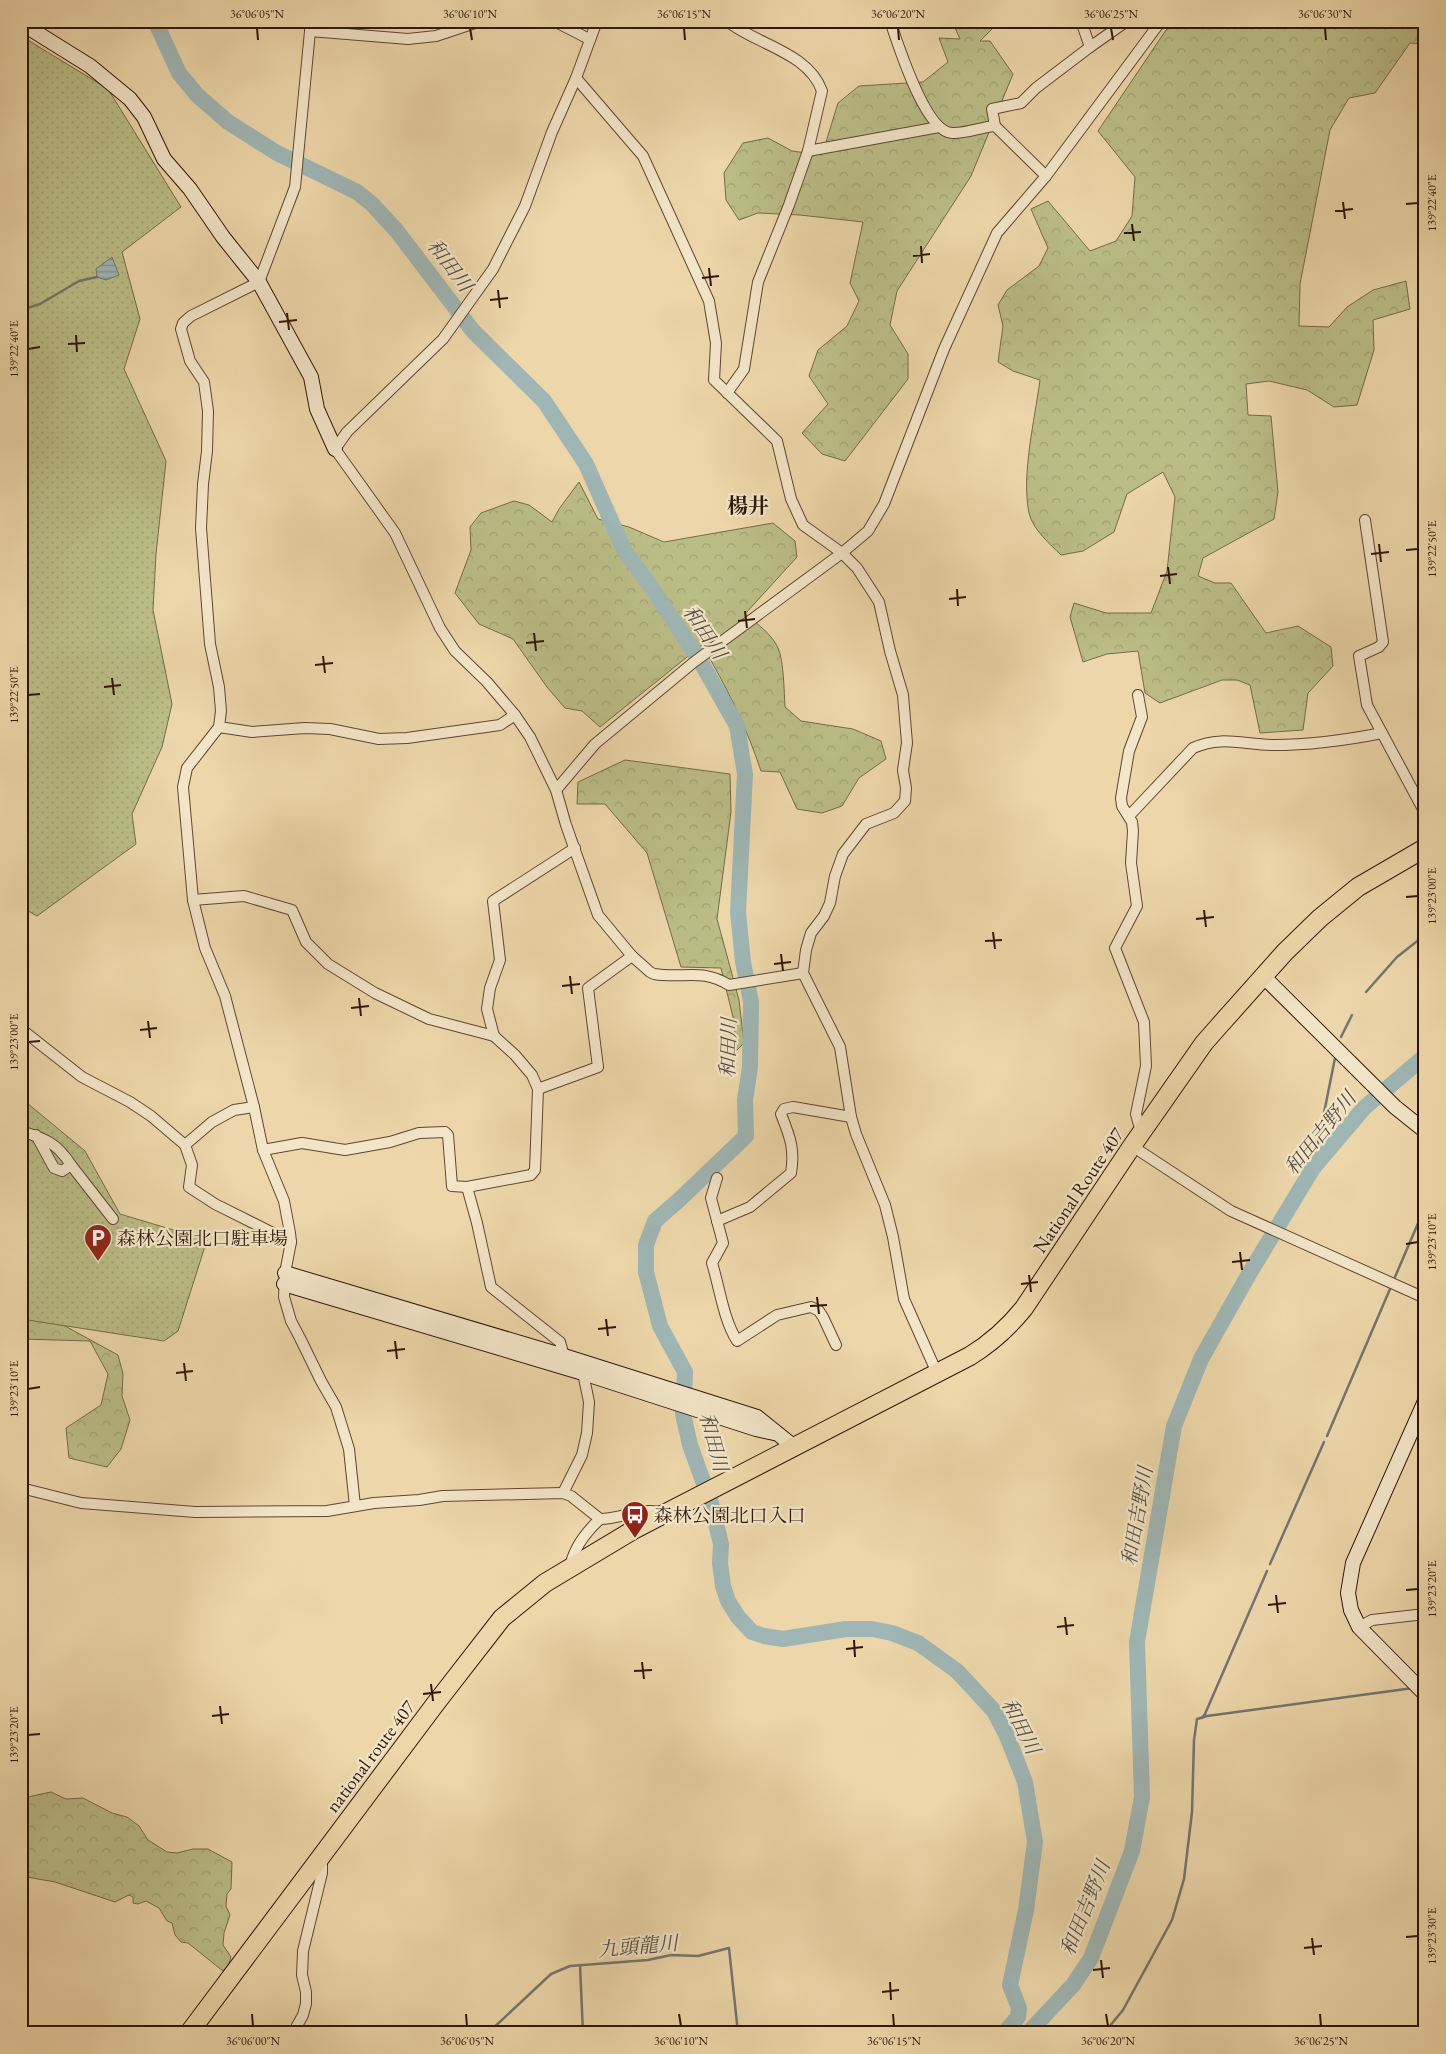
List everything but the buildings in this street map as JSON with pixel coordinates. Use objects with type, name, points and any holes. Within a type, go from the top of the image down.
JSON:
[{"type":"highway","name":"National Route 407","points":[[698,1496],[714,1488],[786,1440],[937,1373],[984,1347],[1008,1327],[1024,1308],[1132,1146],[1204,1044],[1263,976],[1320,918],[1358,887],[1425,848]]},
{"type":"highway","name":"national route 407","points":[[189,2033],[436,1703],[502,1618],[545,1583],[698,1496]]},
{"type":"street","points":[[355,1506],[348,1449],[336,1407],[291,1321],[284,1297],[291,1242],[284,1201],[263,1150],[254,1107],[225,996],[205,948],[193,900],[183,787],[187,768],[219,727],[221,711],[219,686],[210,644],[201,528],[208,411],[204,382],[190,361],[181,329],[183,323],[192,316],[259,282],[295,187],[310,26],[408,38],[436,36],[482,21]]},
{"type":"street","points":[[554,21],[589,39]]},
{"type":"street","points":[[335,449],[347,432],[442,339],[493,269],[525,206],[552,132],[576,78],[597,21]]},
{"type":"street","points":[[727,21],[797,60],[812,73],[820,84],[822,91],[808,151],[789,205],[758,282],[744,369],[727,393]]},
{"type":"street","points":[[890,21],[908,74],[925,108],[939,127],[952,134],[995,126]]},
{"type":"street","points":[[1081,21],[1090,47]]},
{"type":"street","points":[[1046,176],[995,126],[992,109],[1022,103],[1036,88],[1127,21]]},
{"type":"street","points":[[556,790],[595,744],[678,675],[842,553],[868,531],[884,504],[944,349],[997,233],[1046,176],[1161,21]]},
{"type":"street","points":[[21,23],[90,66],[130,99],[144,117],[164,159],[190,189],[223,237],[259,282],[311,377],[317,409],[335,449],[395,533],[440,628],[455,651],[487,682],[515,715],[542,759],[556,790],[566,825],[598,915],[632,956],[654,974],[706,975],[716,977],[729,985],[804,973]]},
{"type":"street","points":[[576,78],[643,156],[709,301],[716,343],[714,380],[777,441],[791,499],[803,525],[842,553],[857,568],[879,602],[890,651],[903,695],[907,743],[903,770],[906,788],[905,801],[894,813],[866,824],[843,854],[835,876],[830,903],[824,916],[811,933],[806,950],[804,973],[840,1048],[851,1117],[885,1205],[893,1237],[904,1299],[937,1373]]},
{"type":"street","points":[[808,151],[939,127]]},
{"type":"street","points":[[1366,520],[1383,642],[1379,648],[1359,656],[1367,705],[1425,813]]},
{"type":"street","points":[[1138,695],[1142,717],[1129,751],[1121,798],[1122,806],[1132,822],[1134,831],[1131,863],[1137,906],[1115,948],[1144,1022],[1146,1066],[1136,1114],[1138,1125],[1144,1130]]},
{"type":"street","points":[[219,727],[252,732],[305,728],[330,729],[379,739],[407,738],[500,725],[515,715]]},
{"type":"street","points":[[1129,816],[1193,748],[1206,742],[1229,740],[1275,745],[1328,741],[1382,733]]},
{"type":"street","points":[[263,1150],[302,1143],[345,1150],[390,1142],[419,1133],[445,1132],[448,1135],[452,1186],[467,1187],[531,1175],[535,1170],[538,1089],[532,1075],[494,1036],[487,1009],[490,988],[500,960],[493,900],[575,848]]},
{"type":"street","points":[[193,900],[244,896],[292,910],[306,942],[328,964],[375,993],[429,1019],[494,1036]]},
{"type":"street","points":[[538,1089],[598,1067],[588,988],[632,956]]},
{"type":"street","points":[[1263,976],[1395,1107],[1425,1131]]},
{"type":"street","points":[[21,1029],[82,1077],[130,1102],[151,1116],[185,1145],[192,1165],[189,1187],[215,1204],[291,1242]]},
{"type":"street","points":[[185,1145],[212,1122],[234,1110],[254,1107]]},
{"type":"street","points":[[717,1221],[750,1207],[792,1173],[794,1156],[792,1140],[781,1114],[784,1109],[793,1107],[851,1117]]},
{"type":"street","points":[[21,1131],[36,1135],[54,1144],[113,1219]]},
{"type":"street","points":[[36,1135],[54,1168],[62,1171],[71,1165]]},
{"type":"street","points":[[1132,1146],[1220,1204],[1256,1224],[1425,1298]]},
{"type":"street","points":[[717,1178],[711,1198],[722,1243],[712,1264],[722,1294],[728,1325],[736,1341],[777,1315],[811,1307],[818,1311],[822,1317],[836,1345]]},
{"type":"street","points":[[467,1187],[478,1223],[491,1287],[560,1342],[564,1356]]},
{"type":"street","points":[[285,1278],[564,1356],[584,1368]]},
{"type":"street","points":[[285,1278],[584,1368],[786,1440]]},
{"type":"street","points":[[563,1493],[582,1455],[587,1433],[589,1402],[584,1368]]},
{"type":"street","points":[[1425,1401],[1353,1563],[1348,1593],[1350,1610],[1359,1627],[1425,1694]]},
{"type":"street","points":[[21,1488],[81,1503],[161,1511],[327,1511],[374,1503],[419,1500],[443,1496],[563,1493],[571,1496],[600,1519],[613,1519],[654,1510],[664,1514]]},
{"type":"street","points":[[570,1568],[572,1555],[593,1525],[600,1519]]},
{"type":"street","points":[[1359,1627],[1372,1620],[1425,1614]]},
{"type":"street","points":[[293,2033],[303,2015],[306,2004],[306,1992],[302,1975],[303,1951],[322,1873],[320,1859]]},
{"type":"green space","points":[[952,21],[1000,21],[980,41],[990,41],[1013,74],[971,176],[897,291],[890,325],[908,354],[908,379],[845,461],[822,454],[802,433],[828,404],[809,376],[818,350],[847,326],[859,301],[850,283],[863,222],[800,215],[758,213],[739,220],[726,200],[724,173],[743,143],[768,138],[792,151],[822,155],[838,103],[859,86],[923,82],[948,62],[939,38],[960,39]]},
{"type":"green space","points":[[1184,21],[1425,21],[1425,44],[1410,43],[1375,93],[1349,98],[1330,130],[1300,284],[1299,326],[1329,327],[1347,307],[1373,290],[1406,281],[1410,309],[1373,320],[1374,350],[1357,405],[1334,407],[1307,390],[1269,381],[1246,384],[1248,415],[1271,416],[1278,492],[1274,519],[1203,558],[1198,576],[1215,583],[1231,583],[1266,633],[1298,626],[1331,647],[1333,666],[1308,693],[1303,730],[1260,733],[1250,685],[1237,680],[1222,680],[1160,703],[1145,693],[1138,651],[1107,654],[1083,662],[1070,617],[1074,603],[1106,613],[1151,613],[1167,571],[1175,497],[1163,472],[1127,494],[1114,532],[1083,551],[1061,555],[1034,525],[1029,513],[1027,498],[1028,465],[1040,380],[1013,371],[998,362],[1003,326],[998,305],[1007,290],[1039,266],[1048,248],[1031,209],[1048,201],[1090,251],[1116,241],[1132,216],[1135,177],[1098,131],[1166,30]]},
{"type":"green space","points":[[21,36],[108,89],[181,207],[122,252],[140,319],[124,369],[166,461],[156,554],[153,610],[172,704],[162,747],[132,814],[136,844],[37,916],[21,907]]},
{"type":"green space","points":[[579,482],[598,519],[629,527],[664,542],[773,523],[795,541],[797,557],[745,614],[768,633],[778,648],[783,668],[785,707],[801,721],[853,729],[881,741],[886,759],[859,778],[842,806],[822,813],[797,809],[780,772],[761,771],[735,706],[702,645],[600,727],[582,711],[565,708],[547,687],[513,639],[479,624],[455,593],[471,550],[470,527],[481,513],[514,501],[529,505],[552,522]]},
{"type":"green space","points":[[625,760],[730,774],[731,812],[717,919],[739,1000],[744,1043],[736,1051],[734,1021],[721,968],[681,967],[647,853],[605,804],[577,804],[578,782]]},
{"type":"green space","points":[[21,1098],[85,1151],[120,1214],[207,1240],[178,1331],[164,1341],[21,1319]]},
{"type":"green space","points":[[21,1302],[118,1355],[123,1374],[122,1396],[130,1420],[121,1449],[107,1467],[69,1458],[66,1428],[101,1405],[108,1374],[90,1341],[21,1339]]},
{"type":"green space","points":[[51,1792],[66,1799],[83,1798],[112,1813],[127,1817],[139,1826],[148,1840],[167,1852],[177,1853],[193,1849],[208,1849],[232,1862],[231,1889],[227,1894],[226,1906],[230,1915],[224,1933],[223,1945],[231,1957],[229,1964],[223,1971],[188,1943],[181,1942],[175,1935],[172,1923],[167,1921],[159,1908],[146,1901],[138,1904],[133,1903],[133,1897],[129,1895],[115,1902],[55,1882],[21,1876],[23,1798]]},
{"type":"water","points":[[112,257],[119,275],[106,280],[97,277],[96,269]]},
{"type":"waterway","name":"和田川","points":[[155,21],[179,73],[197,95],[228,122],[277,153],[357,192],[372,204],[396,230],[473,331],[544,401],[586,464],[624,550],[650,585],[702,664],[737,726],[745,774],[738,912],[743,962],[751,1002],[750,1067],[745,1100],[746,1136],[655,1221],[646,1245],[646,1272],[660,1326],[685,1372],[683,1414],[690,1445],[711,1503],[721,1544],[720,1563],[723,1586],[728,1601],[738,1617],[752,1632],[783,1639],[846,1629],[872,1629],[892,1633],[918,1643],[957,1671],[994,1711],[1007,1736],[1025,1782],[1035,1842],[1026,1910],[1010,1985],[1019,2008],[1018,2017],[1004,2033]]},
{"type":"waterway","points":[[21,310],[40,304],[79,281],[97,277]]},
{"type":"waterway","points":[[1366,992],[1397,957],[1425,935]]},
{"type":"waterway","points":[[1341,1037],[1352,1015]]},
{"type":"waterway","name":"和田吉野川","points":[[1028,2033],[1073,1985],[1091,1958],[1132,1851],[1142,1797],[1137,1642],[1174,1426],[1201,1359],[1249,1274],[1313,1168],[1364,1108],[1425,1056]]},
{"type":"waterway","points":[[1313,1168],[1335,1058]]},
{"type":"waterway","points":[[1395,1277],[1425,1207]]},
{"type":"waterway","points":[[1327,1436],[1390,1289]]},
{"type":"waterway","points":[[1270,1564],[1324,1442]]},
{"type":"waterway","points":[[1202,1718],[1267,1571]]},
{"type":"waterway","name":"和田吉野川","points":[[1104,2033],[1123,2010],[1172,1920],[1184,1879],[1192,1812],[1194,1740],[1197,1719],[1207,1716],[1413,1688]]},
{"type":"waterway","name":"九頭龍川","points":[[488,2033],[551,1974],[570,1966],[648,1960],[671,1955],[698,1956],[729,1948],[738,2033]]},
{"type":"waterway","points":[[580,1965],[583,2033]]},
{"type":"place","name":"森林公園北口駐車場","points":[[98,1262]]},
{"type":"place","name":"森林公園北口入口","points":[[635,1539]]},
{"type":"district","name":"楊井","points":[[748,506]]}]
